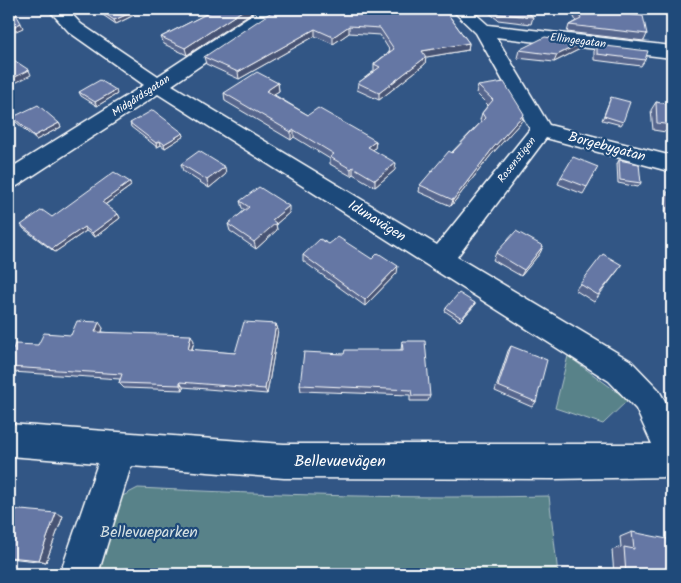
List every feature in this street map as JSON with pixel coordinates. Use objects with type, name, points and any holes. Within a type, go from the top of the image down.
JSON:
[{"type":"street","name":"Idunavägen","points":[[57,9],[75,28],[158,85],[620,371],[643,392],[660,417],[672,453]]},
{"type":"street","name":"Midgårdsgatan","points":[[9,180],[158,85],[271,9]]},
{"type":"street","name":"Rosenstigen","points":[[440,260],[541,130],[483,30],[460,9]]},
{"type":"street","name":"Ellingegatan","points":[[483,30],[672,52]]},
{"type":"street","name":"Borgebygatan","points":[[541,130],[672,164]]},
{"type":"street","name":"Bellevuevägen","points":[[9,440],[118,450],[284,461],[553,462],[672,460]]},
{"type":"street","points":[[78,574],[118,450]]},
{"type":"green space","points":[[568,356],[628,400],[603,424],[555,408]]},
{"type":"green space","name":"Bellevueparken","points":[[138,488],[344,496],[549,496],[558,574],[88,574],[111,502]]},
{"type":"building","points":[[9,9],[13,9],[21,23],[9,29]]},
{"type":"building","points":[[98,9],[128,9],[133,12],[114,20]]},
{"type":"building","points":[[216,9],[245,9],[185,48],[161,37]]},
{"type":"building","points":[[276,9],[444,9],[469,43],[422,51],[426,57],[379,93],[358,83],[380,67],[374,64],[394,49],[380,28],[349,26],[333,37],[315,29],[238,72],[204,57]]},
{"type":"building","points":[[494,9],[524,9],[533,17],[499,14]]},
{"type":"building","points":[[576,9],[623,9],[624,14],[643,16],[647,34],[569,25],[581,19]]},
{"type":"building","points":[[545,37],[583,42],[557,55],[519,50]]},
{"type":"building","points":[[597,45],[648,51],[645,60],[597,54]]},
{"type":"building","points":[[9,57],[29,70],[9,80]]},
{"type":"building","points":[[257,72],[278,83],[266,91],[308,115],[318,108],[376,141],[368,147],[396,163],[375,180],[353,167],[351,169],[330,157],[334,154],[294,130],[291,132],[224,93]]},
{"type":"building","points":[[100,80],[116,90],[95,102],[79,92]]},
{"type":"building","points":[[504,82],[524,114],[493,148],[453,200],[420,185],[449,151],[452,153],[485,118],[482,113],[493,100],[478,86]]},
{"type":"building","points":[[611,97],[630,102],[623,122],[604,116]]},
{"type":"building","points":[[656,102],[672,105],[672,125],[657,123]]},
{"type":"building","points":[[38,105],[59,123],[34,136],[13,117]]},
{"type":"building","points":[[153,110],[183,133],[164,144],[160,141],[156,143],[130,123]]},
{"type":"building","points":[[199,151],[225,167],[207,180],[181,164]]},
{"type":"building","points":[[573,157],[598,167],[587,187],[561,177]]},
{"type":"building","points":[[619,160],[639,164],[641,183],[620,180]]},
{"type":"building","points":[[114,172],[130,182],[102,202],[118,214],[92,233],[84,227],[52,249],[21,225],[42,210],[52,217]]},
{"type":"building","points":[[259,187],[289,206],[272,220],[276,223],[254,242],[228,224],[249,207],[240,201]]},
{"type":"building","points":[[672,187],[672,208],[670,207]]},
{"type":"building","points":[[516,231],[543,246],[524,270],[496,253]]},
{"type":"building","points":[[338,237],[372,259],[378,253],[398,266],[365,300],[303,255],[320,239],[329,244]]},
{"type":"building","points":[[603,254],[622,265],[598,295],[580,284]]},
{"type":"building","points":[[459,293],[475,303],[462,318],[446,308]]},
{"type":"building","points":[[77,321],[99,322],[95,332],[191,335],[188,349],[235,353],[244,322],[276,324],[265,389],[180,382],[180,385],[119,383],[122,374],[9,367],[9,359],[15,344],[38,345],[44,333],[71,335]]},
{"type":"building","points":[[402,341],[425,341],[430,396],[412,396],[411,390],[300,385],[304,352],[344,354],[345,350],[403,350]]},
{"type":"building","points":[[511,346],[547,360],[536,402],[498,386]]},
{"type":"building","points":[[9,509],[56,513],[39,560],[9,557]]},
{"type":"building","points":[[632,532],[672,540],[672,574],[626,574],[624,547],[634,549]]}]
